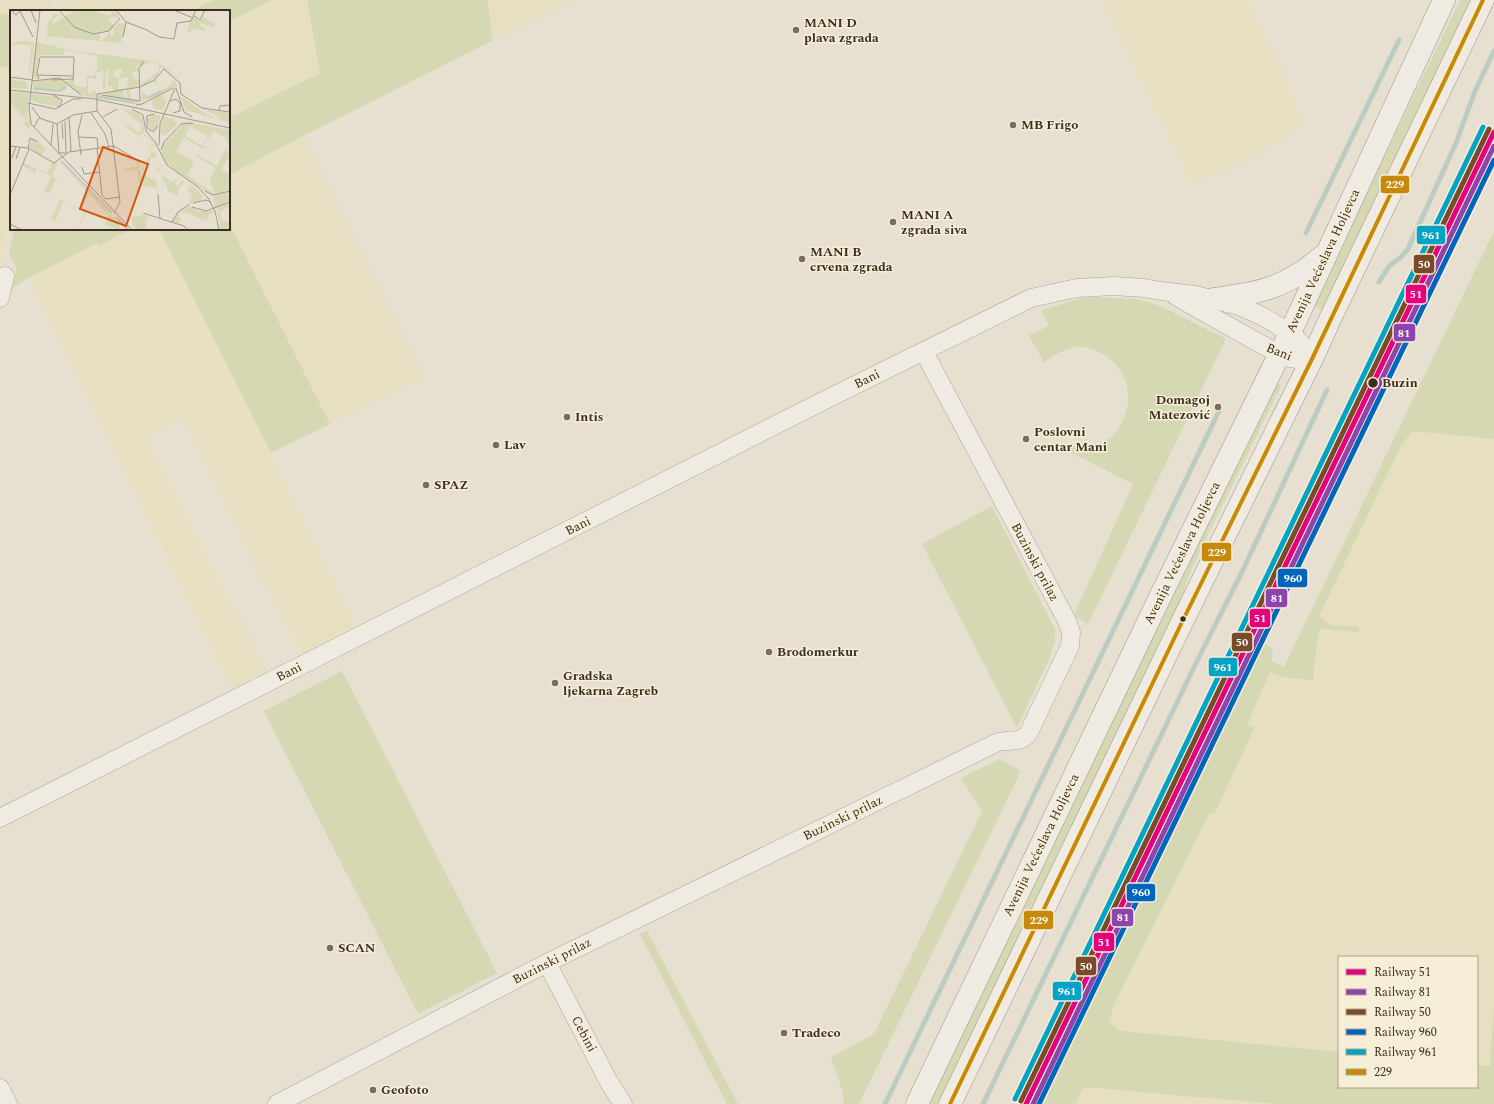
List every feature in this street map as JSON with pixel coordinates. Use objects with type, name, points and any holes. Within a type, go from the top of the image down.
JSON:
[{"type":"main road","name":"Avenija Većeslava Holjevca","points":[[917,1104],[1157,604],[1290,333],[1444,0]]},
{"type":"main road","points":[[950,1104],[1311,361],[1483,0]]},
{"type":"main road","points":[[1214,300],[1256,293],[1284,283],[1312,265],[1327,252]]},
{"type":"street","points":[[0,298],[5,276]]},
{"type":"street","name":"Bani","points":[[0,818],[829,398],[1031,298],[1077,288],[1126,286],[1195,295],[1253,312],[1290,333],[1305,349],[1311,361]]},
{"type":"street","name":"Bani","points":[[1170,292],[1279,354],[1290,358],[1311,361]]},
{"type":"street","name":"Buzinski prilaz","points":[[277,1104],[547,963],[998,742],[1015,741],[1025,738],[1070,646],[1071,632],[924,352]]},
{"type":"street","name":"Cebini","points":[[547,963],[610,1084],[623,1104]]},
{"type":"street","points":[[0,1088],[8,1104]]},
{"type":"shaded area","points":[[0,0],[54,0],[52,10],[10,10],[10,16],[0,13]]},
{"type":"shaded area","points":[[63,0],[214,0],[193,10],[61,10]]},
{"type":"shaded area","points":[[272,0],[307,0],[320,73],[230,118],[230,21]]},
{"type":"shaded area","points":[[488,0],[574,0],[492,41]]},
{"type":"shaded area","points":[[1101,0],[1248,0],[1307,123],[1255,156],[1191,186]]},
{"type":"shaded area","points":[[0,66],[10,68],[10,221],[0,267]]},
{"type":"shaded area","points":[[303,136],[424,378],[330,424],[230,225],[230,174]]},
{"type":"shaded area","points":[[130,230],[160,230],[357,625],[301,654],[182,419],[147,437],[266,670],[235,687],[230,686],[28,278],[97,243],[98,246]]},
{"type":"shaded area","points":[[1412,431],[1494,439],[1494,1005],[1490,1067],[1478,1065],[1478,956],[1338,956],[1338,1052],[1122,1031],[1115,1027],[1110,1021],[1113,1007],[1209,813],[1215,813],[1255,728],[1247,726],[1270,672],[1281,677],[1319,629],[1359,627],[1332,625],[1319,616],[1401,446]]},
{"type":"shaded area","points":[[1083,1087],[1277,1104],[1076,1104]]},
{"type":"green space","points":[[214,0],[272,0],[230,21],[230,10],[193,10]]},
{"type":"green space","points":[[307,0],[488,0],[492,41],[230,174],[230,118],[320,73]]},
{"type":"green space","points":[[1460,0],[1472,0],[1322,310],[1313,305]]},
{"type":"green space","points":[[0,13],[10,16],[10,68],[0,66]]},
{"type":"green space","points":[[230,225],[330,424],[271,453],[160,230],[230,230]]},
{"type":"green space","points":[[14,230],[130,230],[98,246],[97,243],[28,278],[11,289],[17,269],[9,253]]},
{"type":"green space","points":[[1494,231],[1494,439],[1412,431],[1401,446],[1319,616],[1332,625],[1359,627],[1359,632],[1319,629],[1313,680],[1281,677],[1270,672],[1247,725],[1255,727],[1215,813],[1209,814],[1113,1007],[1110,1021],[1115,1027],[1122,1031],[1338,1052],[1338,1088],[1478,1088],[1478,1065],[1490,1066],[1494,1005],[1494,1104],[1277,1104],[1083,1087],[1076,1104],[1033,1104],[1256,639],[1271,649],[1273,656],[1272,661],[1284,667]]},
{"type":"green space","points":[[1092,297],[1138,299],[1160,306],[1226,339],[1088,624],[1074,615],[1133,484],[1068,451],[1063,446],[1086,446],[1099,444],[1106,441],[1115,433],[1126,414],[1128,393],[1126,383],[1116,365],[1109,358],[1088,348],[1079,347],[1067,349],[1044,363],[1029,335],[1049,326],[1041,311],[1074,300]]},
{"type":"green space","points":[[1277,383],[1281,386],[1201,549],[1187,580],[1180,604],[939,1104],[928,1104],[1242,452]]},
{"type":"green space","points":[[992,506],[1055,629],[1055,641],[1049,659],[1017,728],[922,544]]},
{"type":"green space","points":[[342,671],[497,973],[418,1014],[264,711]]},
{"type":"green space","points":[[1000,759],[1021,771],[859,1104],[844,1104],[842,1090],[831,1057],[874,1034],[982,811],[961,778]]},
{"type":"green space","points":[[647,931],[738,1104],[727,1104],[639,934]]},
{"type":"waterway","points":[[1306,233],[1399,40]]},
{"type":"waterway","points":[[1379,282],[1389,266],[1401,257],[1408,249],[1456,143],[1475,91],[1494,51]]},
{"type":"waterway","points":[[983,1104],[1198,659],[1242,572],[1327,390]]},
{"type":"waterway","points":[[885,1104],[1219,411]]},
{"type":"rail line","name":"961","points":[[1015,1099],[1483,127]]},
{"type":"rail line","name":"50","points":[[1021,1101],[1489,129]]},
{"type":"rail line","name":"51","points":[[1026,1104],[1494,132]]},
{"type":"rail line","name":"81","points":[[1033,1104],[1494,146]]},
{"type":"rail line","name":"960","points":[[1039,1104],[1494,160]]},
{"type":"transit line","name":"229","points":[[950,1104],[1184,618],[1311,361],[1483,0]]},
{"type":"place","name":"MANI D plava zgrada","points":[[796,30]]},
{"type":"place","name":"MB Frigo","points":[[1013,125]]},
{"type":"place","name":"MANI A zgrada siva","points":[[893,222]]},
{"type":"place","name":"MANI B crvena zgrada","points":[[802,259]]},
{"type":"place","name":"Buzin","points":[[1373,383]]},
{"type":"place","name":"Domagoj Matezović","points":[[1218,407]]},
{"type":"place","name":"Intis","points":[[567,417]]},
{"type":"place","name":"Poslovni centar Mani","points":[[1026,439]]},
{"type":"place","name":"Lav","points":[[496,445]]},
{"type":"place","name":"SPAZ","points":[[426,485]]},
{"type":"place","name":"Brodomerkur","points":[[769,652]]},
{"type":"place","name":"Gradska ljekarna Zagreb","points":[[555,683]]},
{"type":"place","name":"SCAN","points":[[330,948]]},
{"type":"place","name":"Tradeco","points":[[784,1033]]},
{"type":"place","name":"Geofoto","points":[[373,1090]]}]
